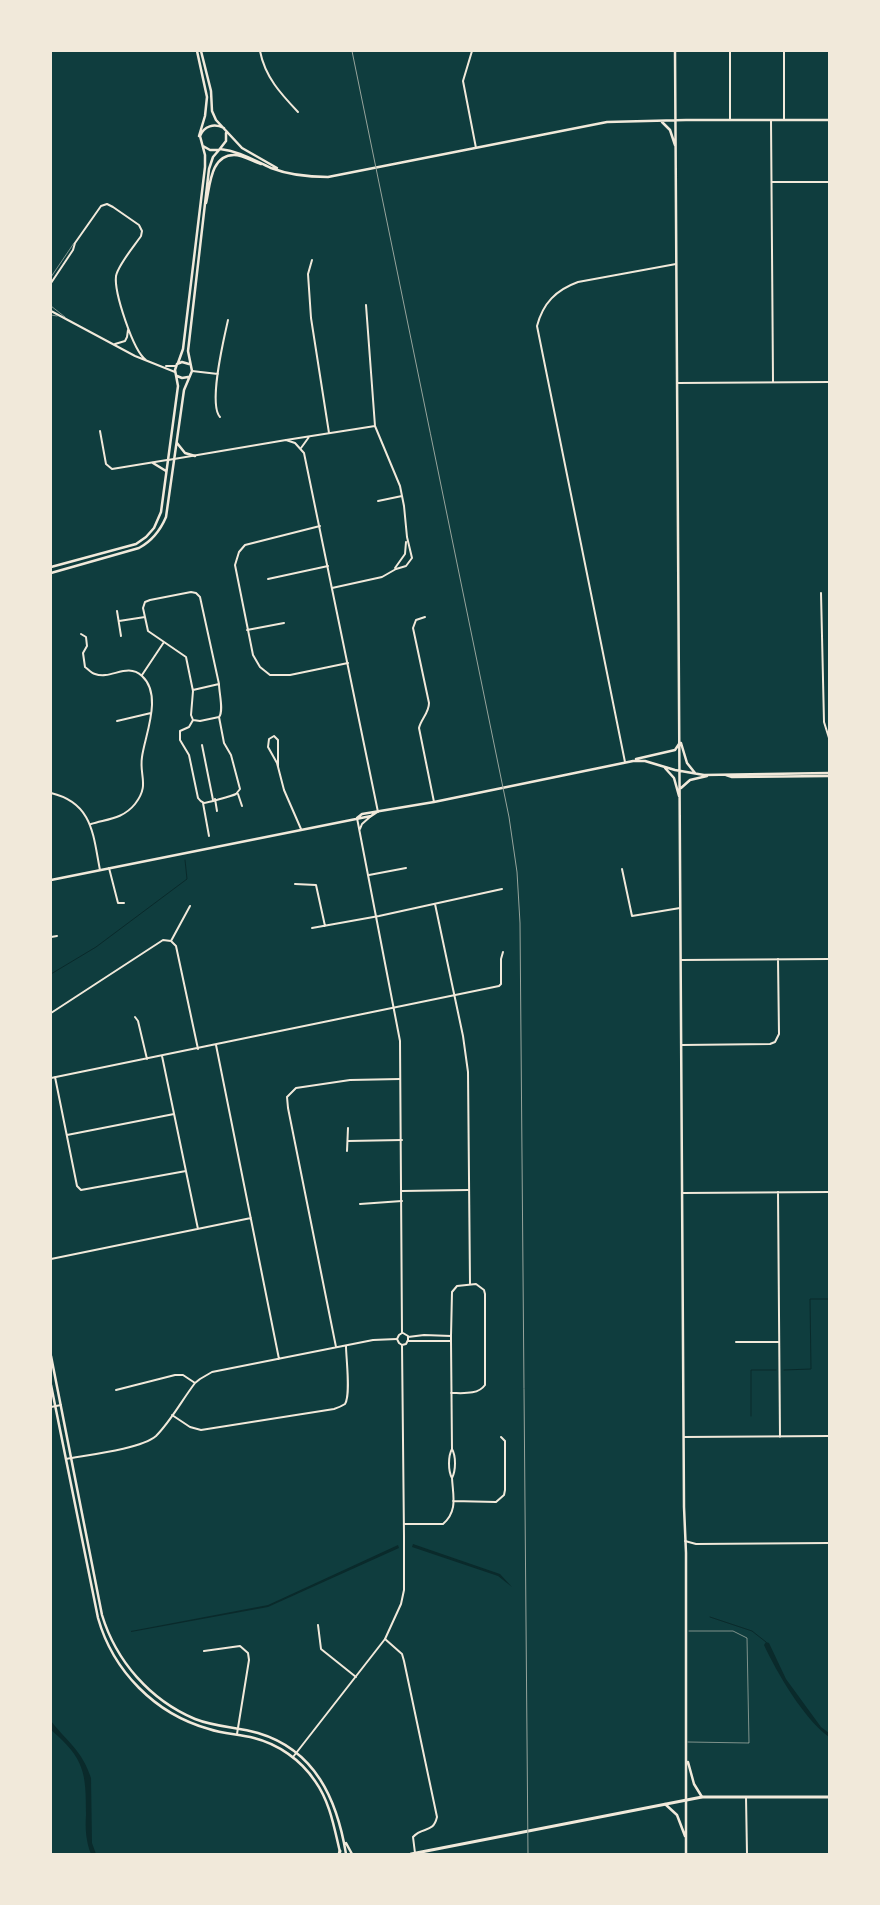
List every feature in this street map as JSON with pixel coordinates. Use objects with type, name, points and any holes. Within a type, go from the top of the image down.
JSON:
[{"type":"highway","points":[[413,1853],[702,1797],[829,1797]]},
{"type":"main road","points":[[51,567],[131,546],[146,537],[154,528],[159,518],[178,386],[175,373],[176,365],[182,353],[205,167],[205,155],[199,133],[205,116],[207,97],[197,51]]},
{"type":"main road","points":[[201,51],[211,91],[213,114],[216,120],[242,148],[287,173]]},
{"type":"main road","points":[[675,51],[686,1854]]},
{"type":"main road","points":[[204,215],[213,170],[221,159],[235,155],[287,173],[328,177],[366,171],[599,123],[676,120],[829,120]]},
{"type":"main road","points":[[660,121],[670,130],[676,148]]},
{"type":"main road","points":[[201,141],[202,132],[208,127],[216,125],[225,129]]},
{"type":"main road","points":[[51,573],[128,552],[149,542],[161,528],[166,517],[184,390],[191,371],[188,351],[210,165],[212,157],[226,141],[225,129]]},
{"type":"main road","points":[[201,141],[210,150],[220,149],[238,152],[272,168]]},
{"type":"main road","points":[[176,365],[185,362],[191,371]]},
{"type":"main road","points":[[175,373],[182,378],[187,377],[191,371]]},
{"type":"main road","points":[[177,442],[182,451],[195,456]]},
{"type":"main road","points":[[153,463],[166,471]]},
{"type":"main road","points":[[680,736],[687,763],[696,774]]},
{"type":"main road","points":[[357,818],[362,814],[434,802],[625,762],[675,750],[680,742]]},
{"type":"main road","points":[[632,760],[645,761],[696,774],[829,773]]},
{"type":"main road","points":[[660,765],[670,772],[674,778],[680,807]]},
{"type":"main road","points":[[680,794],[681,788],[686,782],[713,775]]},
{"type":"main road","points":[[724,775],[732,777],[829,776]]},
{"type":"main road","points":[[51,880],[371,816],[378,812]]},
{"type":"main road","points":[[51,1356],[105,1625],[120,1656],[150,1691],[165,1703],[212,1725],[269,1737],[296,1753],[310,1766],[324,1784],[339,1819],[346,1854]]},
{"type":"main road","points":[[51,1385],[90,1584],[102,1632],[116,1660],[146,1695],[159,1706],[185,1721],[214,1731],[266,1742],[292,1757],[308,1772],[321,1790],[333,1820],[340,1853]]},
{"type":"main road","points":[[146,1695],[150,1691]]},
{"type":"main road","points":[[686,1758],[694,1784],[702,1797]]},
{"type":"main road","points":[[665,1804],[677,1815],[686,1840]]},
{"type":"main road","points":[[333,1820],[339,1819]]},
{"type":"main road","points":[[343,1834],[352,1854]]},
{"type":"street","points":[[260,51],[269,76],[280,93],[298,112]]},
{"type":"street","points":[[472,51],[463,80],[476,148]]},
{"type":"street","points":[[730,51],[730,120]]},
{"type":"street","points":[[784,51],[784,120]]},
{"type":"street","points":[[771,120],[773,382]]},
{"type":"street","points":[[772,182],[829,182]]},
{"type":"street","points":[[51,284],[73,250],[75,243],[98,209],[104,204],[113,207],[140,226],[141,236],[116,277],[128,333],[122,343],[114,344]]},
{"type":"street","points":[[312,260],[308,274],[311,318],[328,433]]},
{"type":"street","points":[[625,762],[537,326],[540,314],[547,303],[556,292],[568,286],[578,282],[677,264]]},
{"type":"street","points":[[332,588],[377,578],[406,566],[411,560],[412,553],[407,537],[400,486],[375,426],[366,305]]},
{"type":"street","points":[[51,311],[175,373]]},
{"type":"street","points":[[220,417],[217,414],[215,404],[218,374],[228,320]]},
{"type":"street","points":[[126,325],[138,352],[146,360]]},
{"type":"street","points":[[163,367],[176,365]]},
{"type":"street","points":[[191,371],[218,374]]},
{"type":"street","points":[[678,383],[829,382]]},
{"type":"street","points":[[100,431],[106,464],[108,468],[115,470],[375,426]]},
{"type":"street","points":[[301,448],[307,438],[312,436]]},
{"type":"street","points":[[286,440],[295,443],[301,448],[306,459],[378,812]]},
{"type":"street","points":[[378,501],[402,496]]},
{"type":"street","points":[[320,526],[244,545],[239,552],[235,565],[247,630],[253,655],[260,667],[270,674],[290,675],[348,663]]},
{"type":"street","points":[[391,572],[405,554],[407,537]]},
{"type":"street","points":[[268,579],[328,566]]},
{"type":"street","points":[[193,720],[191,715],[193,690],[185,656],[148,630],[144,606],[147,600],[191,592],[198,594],[219,684],[218,693],[222,712],[219,717],[224,743],[231,755],[240,789],[238,794],[242,806]]},
{"type":"street","points":[[821,593],[824,722],[829,738]]},
{"type":"street","points":[[117,611],[121,636]]},
{"type":"street","points":[[119,621],[145,617]]},
{"type":"street","points":[[424,617],[416,620],[413,627],[429,703],[419,728],[434,802]]},
{"type":"street","points":[[247,630],[284,623]]},
{"type":"street","points":[[81,634],[86,637],[87,646],[83,653],[85,667],[94,674],[101,675],[128,670],[142,676],[148,683],[152,713],[142,756],[144,780],[140,796],[130,810],[122,815],[90,824]]},
{"type":"street","points":[[142,676],[164,641]]},
{"type":"street","points":[[193,690],[219,684]]},
{"type":"street","points":[[117,722],[152,713]]},
{"type":"street","points":[[193,720],[200,721],[219,717]]},
{"type":"street","points":[[193,720],[188,727],[180,731],[180,738],[190,755],[198,798],[207,803],[238,794]]},
{"type":"street","points":[[278,767],[278,740],[274,736],[269,739],[268,745],[278,767],[284,790],[301,829]]},
{"type":"street","points":[[202,744],[217,811]]},
{"type":"street","points":[[51,793],[73,802],[83,810],[90,824],[100,870]]},
{"type":"street","points":[[203,802],[209,836]]},
{"type":"street","points":[[359,830],[362,824],[371,816]]},
{"type":"street","points":[[357,818],[400,1041],[402,1333],[397,1339]]},
{"type":"street","points":[[109,868],[118,902],[124,902]]},
{"type":"street","points":[[368,875],[406,868]]},
{"type":"street","points":[[622,869],[632,916],[681,908]]},
{"type":"street","points":[[295,884],[316,885],[325,926]]},
{"type":"street","points":[[312,928],[376,917],[502,890]]},
{"type":"street","points":[[435,904],[468,1072],[470,1284]]},
{"type":"street","points":[[171,941],[190,906]]},
{"type":"street","points":[[51,937],[58,936]]},
{"type":"street","points":[[51,1013],[163,940],[171,941],[176,946],[198,1049]]},
{"type":"street","points":[[51,1078],[500,986],[503,952]]},
{"type":"street","points":[[682,1045],[770,1044],[775,1042],[779,1034],[778,959]]},
{"type":"street","points":[[681,960],[829,959]]},
{"type":"street","points":[[135,1017],[138,1021],[148,1059]]},
{"type":"street","points":[[216,1045],[280,1359]]},
{"type":"street","points":[[162,1056],[198,1228]]},
{"type":"street","points":[[55,1077],[77,1186],[82,1190],[186,1171]]},
{"type":"street","points":[[336,1347],[287,1097],[296,1088],[350,1080],[401,1078]]},
{"type":"street","points":[[67,1135],[174,1114]]},
{"type":"street","points":[[347,1151],[348,1128]]},
{"type":"street","points":[[348,1141],[402,1140]]},
{"type":"street","points":[[402,1190],[468,1190]]},
{"type":"street","points":[[778,1192],[780,1436]]},
{"type":"street","points":[[683,1193],[829,1192]]},
{"type":"street","points":[[360,1204],[402,1201]]},
{"type":"street","points":[[51,1258],[251,1218]]},
{"type":"street","points":[[451,1393],[476,1392],[485,1385],[485,1294],[476,1284],[457,1286],[452,1292],[450,1341],[452,1449],[454,1452],[455,1473],[452,1478]]},
{"type":"street","points":[[402,1333],[408,1337],[424,1335],[450,1336]]},
{"type":"street","points":[[292,1757],[386,1640],[397,1615],[404,1590],[402,1344],[397,1339]]},
{"type":"street","points":[[66,1459],[144,1443],[154,1437],[196,1383],[212,1372],[372,1340],[397,1339]]},
{"type":"street","points":[[402,1344],[408,1341],[450,1341]]},
{"type":"street","points":[[736,1342],[779,1342]]},
{"type":"street","points":[[172,1415],[190,1427],[200,1430],[334,1409],[342,1406],[345,1403],[347,1394],[346,1346]]},
{"type":"street","points":[[116,1390],[175,1375],[183,1375],[196,1383]]},
{"type":"street","points":[[51,1407],[61,1405]]},
{"type":"street","points":[[684,1437],[829,1436]]},
{"type":"street","points":[[453,1501],[496,1502],[504,1496],[504,1441],[501,1437]]},
{"type":"street","points":[[404,1524],[443,1524],[451,1517],[453,1501],[450,1453],[452,1449]]},
{"type":"street","points":[[685,1541],[696,1544],[829,1543]]},
{"type":"street","points":[[318,1625],[320,1649],[356,1677]]},
{"type":"street","points":[[386,1640],[402,1654],[437,1817],[433,1827],[418,1832],[413,1837],[413,1853]]},
{"type":"street","points":[[204,1651],[240,1646],[248,1652],[249,1660],[237,1735]]},
{"type":"street","points":[[746,1797],[747,1854]]},
{"type":"lane","points":[[51,277],[75,243]]},
{"type":"lane","points":[[51,306],[65,317]]},
{"type":"lane","points":[[51,315],[65,317]]},
{"type":"lane","points":[[686,1631],[733,1631],[748,1638],[749,1743],[686,1742]]},
{"type":"water","points":[[413,1544],[500,1574],[512,1587],[498,1576],[412,1547]]},
{"type":"water","points":[[398,1545],[399,1548],[268,1607],[131,1632],[268,1605]]},
{"type":"water","points":[[766,1642],[769,1643],[786,1679],[821,1727],[829,1733],[829,1737],[810,1719],[792,1695],[764,1645]]},
{"type":"water","points":[[51,1721],[79,1753],[91,1778],[92,1843],[96,1854],[91,1854],[87,1840],[85,1788],[81,1768],[71,1750],[51,1730]]},
{"type":"waterway","points":[[51,974],[96,947],[187,879],[185,860]]},
{"type":"waterway","points":[[784,1370],[811,1369],[810,1299],[829,1299]]},
{"type":"waterway","points":[[751,1416],[751,1370],[776,1370]]},
{"type":"waterway","points":[[51,1558],[51,1572]]},
{"type":"waterway","points":[[710,1617],[752,1631],[766,1642]]},
{"type":"railway","points":[[352,51],[509,817],[517,872],[520,923],[528,1854]]}]
